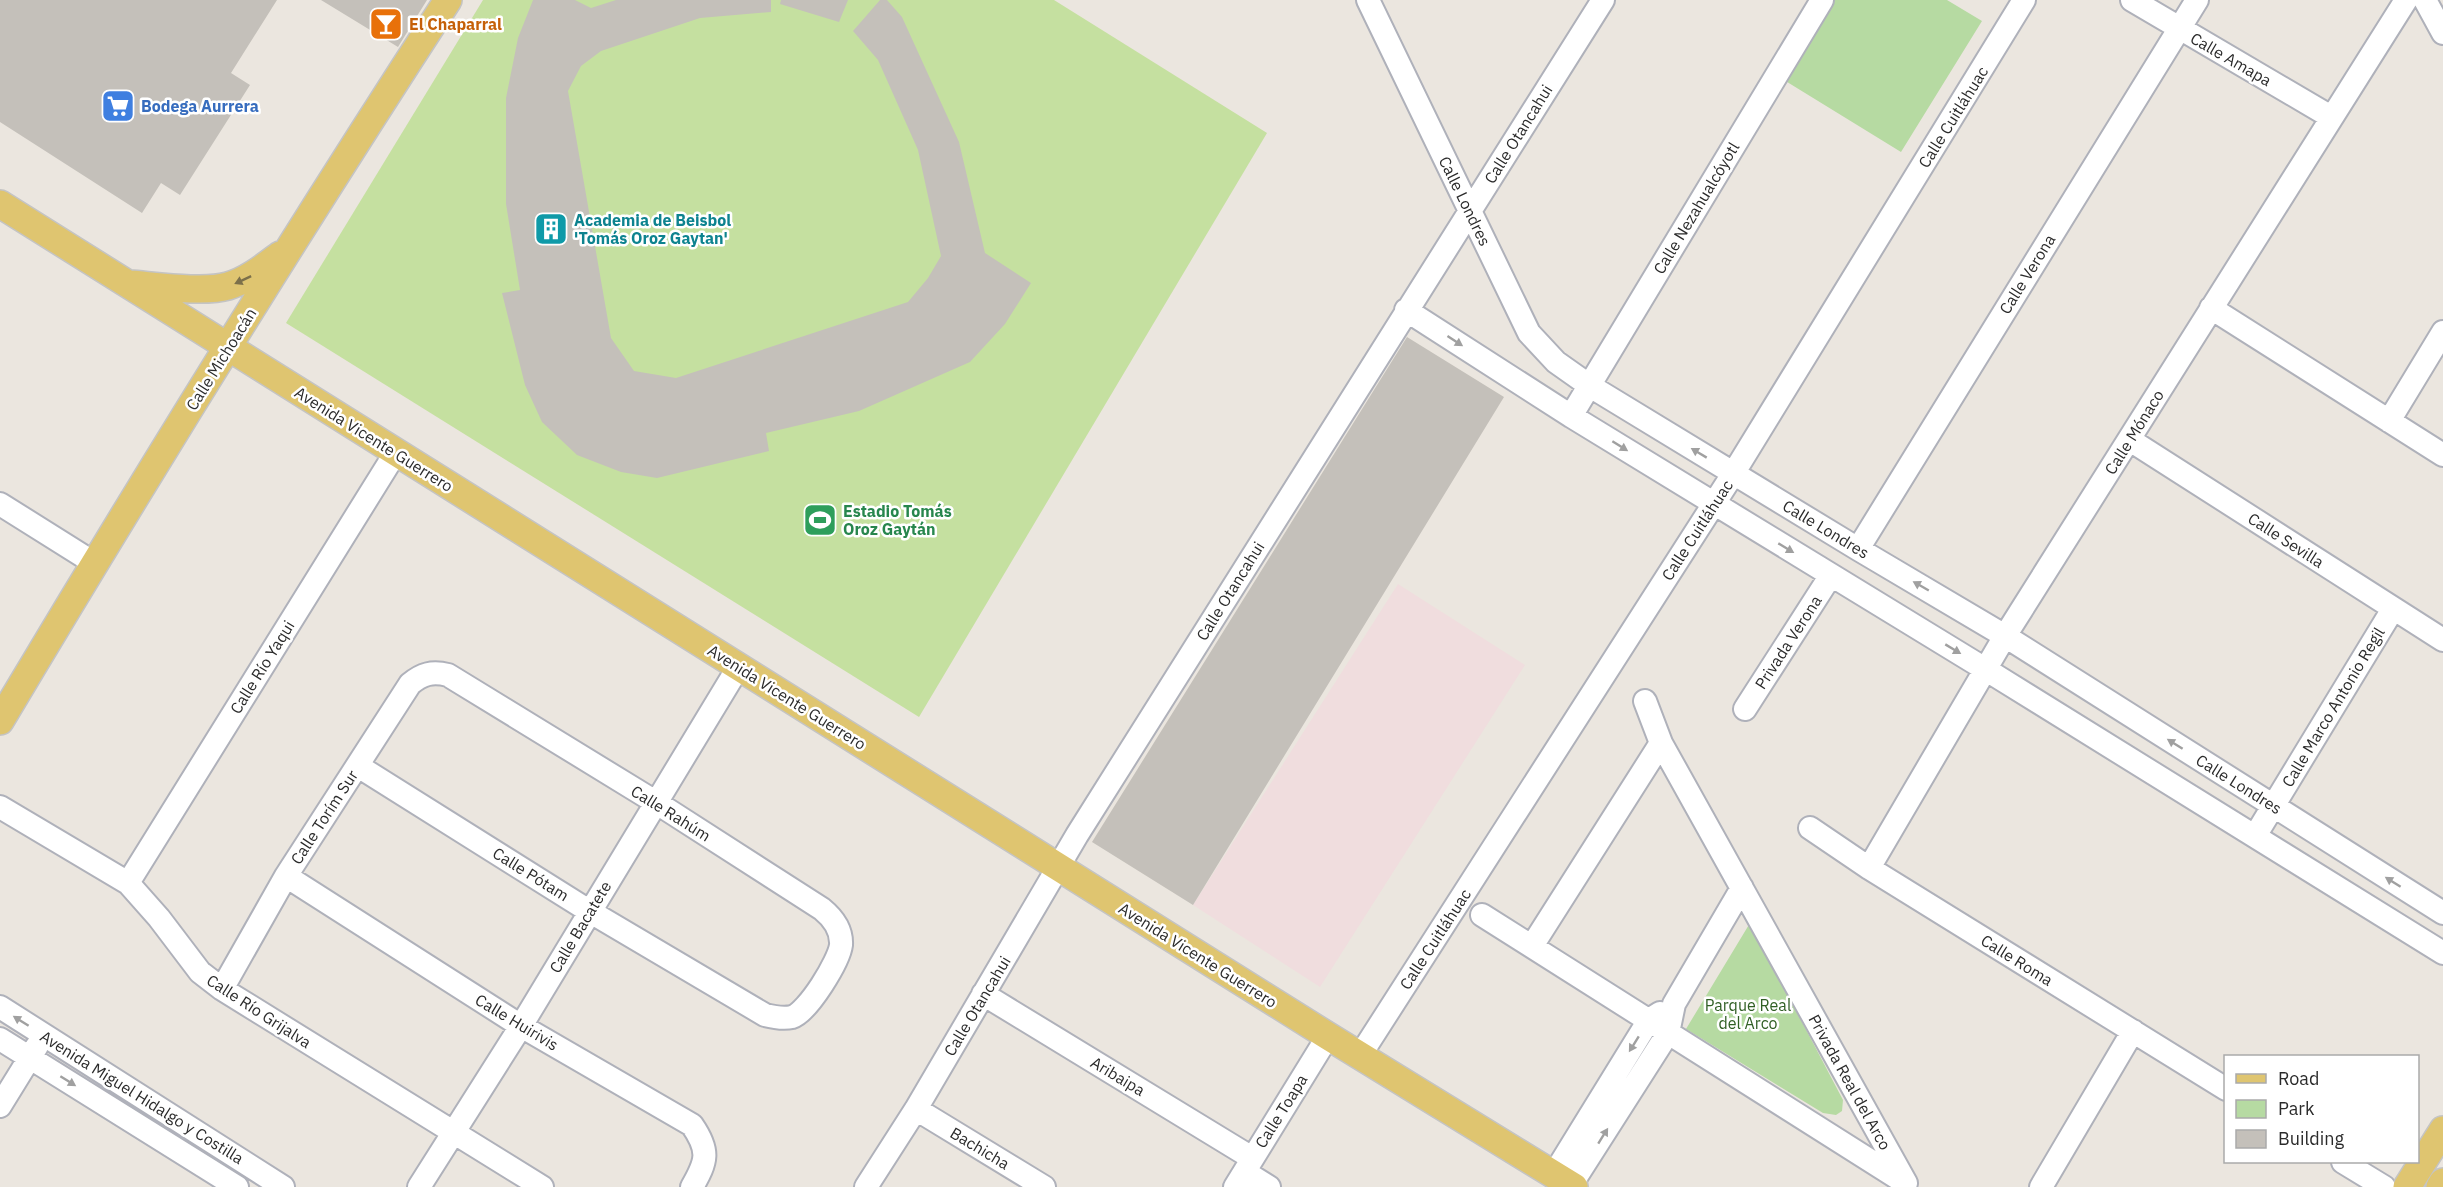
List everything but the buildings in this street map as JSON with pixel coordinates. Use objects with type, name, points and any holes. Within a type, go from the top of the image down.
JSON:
[{"type":"main road","name":"Calle Michoacán","points":[[0,721],[94,563],[368,123],[448,0]]},
{"type":"main road","name":"Avenida Vicente Guerrero","points":[[0,204],[1328,1036],[1361,1054],[1567,1182]]},
{"type":"main road","points":[[130,284],[212,288],[228,286],[250,277],[291,247]]},
{"type":"main road","points":[[2407,1187],[2443,1130]]},
{"type":"main road","points":[[2440,1187],[2443,1182]]},
{"type":"street","name":"Calle Londres","points":[[1368,0],[1529,333],[1556,362],[1590,386],[1733,474],[2005,636],[2443,913]]},
{"type":"street","name":"Calle Otancahui","points":[[866,1187],[916,1109],[1058,867],[1406,309],[1603,0]]},
{"type":"street","name":"Calle Nezahualcóyotl","points":[[1571,416],[1822,0]]},
{"type":"street","name":"Calle Cuitláhuac","points":[[1361,1054],[1733,474],[2025,0]]},
{"type":"street","name":"Calle Amapa","points":[[2132,0],[2331,117]]},
{"type":"street","name":"Calle Verona","points":[[1858,549],[2197,0]]},
{"type":"street","name":"Calle Mónaco","points":[[1869,868],[2005,636],[2406,0]]},
{"type":"street","points":[[2425,0],[2443,33]]},
{"type":"street","points":[[2211,308],[2443,455]]},
{"type":"street","points":[[1406,309],[1571,416],[2443,953]]},
{"type":"street","points":[[2389,421],[2443,332]]},
{"type":"street","name":"Calle Sevilla","points":[[2130,440],[2443,640]]},
{"type":"street","name":"Calle Río Yaqui","points":[[128,883],[396,452]]},
{"type":"street","points":[[0,504],[94,563]]},
{"type":"street","name":"Privada Verona","points":[[1745,709],[1831,575]]},
{"type":"street","name":"Calle Marco Antonio Regil","points":[[2254,836],[2393,609]]},
{"type":"street","name":"Calle Bacatete","points":[[419,1187],[521,1026],[739,666]]},
{"type":"street","name":"Calle Torím Sur","points":[[222,989],[286,876],[410,684],[426,674],[438,672],[448,675]]},
{"type":"street","name":"Calle Rahúm","points":[[448,675],[657,803],[831,916],[839,931],[841,946],[824,982]]},
{"type":"street","name":"Privada Real del Arco","points":[[1645,701],[1661,743],[1909,1185]]},
{"type":"street","points":[[1532,946],[1661,743]]},
{"type":"street","name":"Calle Pótam","points":[[358,766],[589,911],[765,1015],[793,1017],[800,1013],[824,982]]},
{"type":"street","name":"Calle Río Grijalva","points":[[0,807],[128,883],[159,918],[200,972],[222,989],[542,1187]]},
{"type":"street","name":"Calle Roma","points":[[1810,828],[1869,868],[2224,1088]]},
{"type":"street","name":"Calle Huirivis","points":[[286,876],[521,1026],[692,1125],[705,1147],[705,1161],[692,1187]]},
{"type":"street","points":[[1567,1182],[1668,1033],[1674,1004],[1742,888]]},
{"type":"street","name":"Privada Real del Arco","points":[[1482,915],[1909,1185]]},
{"type":"street","name":"Aribaipa","points":[[984,994],[1269,1187]]},
{"type":"street","points":[[1567,1182],[1649,1020],[1674,1004]]},
{"type":"street","name":"Avenida Miguel Hidalgo y Costilla","points":[[0,1007],[283,1187]]},
{"type":"street","points":[[2041,1187],[2133,1031]]},
{"type":"street","points":[[0,1106],[44,1035]]},
{"type":"street","name":"Calle Toapa","points":[[1244,1172],[1328,1036]]},
{"type":"street","name":"Avenida Miguel Hidalgo y Costilla","points":[[0,1039],[237,1187]]},
{"type":"street","name":"Bachicha","points":[[916,1109],[1044,1187]]},
{"type":"street","points":[[2346,1163],[2384,1187]]},
{"type":"shaded area","points":[[1398,584],[1525,665],[1320,987],[1193,905]]},
{"type":"green space","name":"Estadio Tomás Oroz Gaytán","points":[[483,0],[1054,0],[1267,133],[919,717],[286,323]]},
{"type":"green space","points":[[1827,0],[1947,0],[1982,21],[1901,152],[1779,77]]},
{"type":"green space","name":"Parque Real del Arco","points":[[1750,923],[1843,1100],[1842,1111],[1836,1115],[1823,1113],[1686,1029]]},
{"type":"place","name":"El Chaparral","points":[[386,24]]},
{"type":"place","name":"Bodega Aurrera","points":[[118,106]]},
{"type":"place","name":"Academia de Beisbol 'Tomás Oroz Gaytan'","points":[[551,229]]},
{"type":"place","name":"Estadio Tomás Oroz Gaytán","points":[[820,520]]}]
